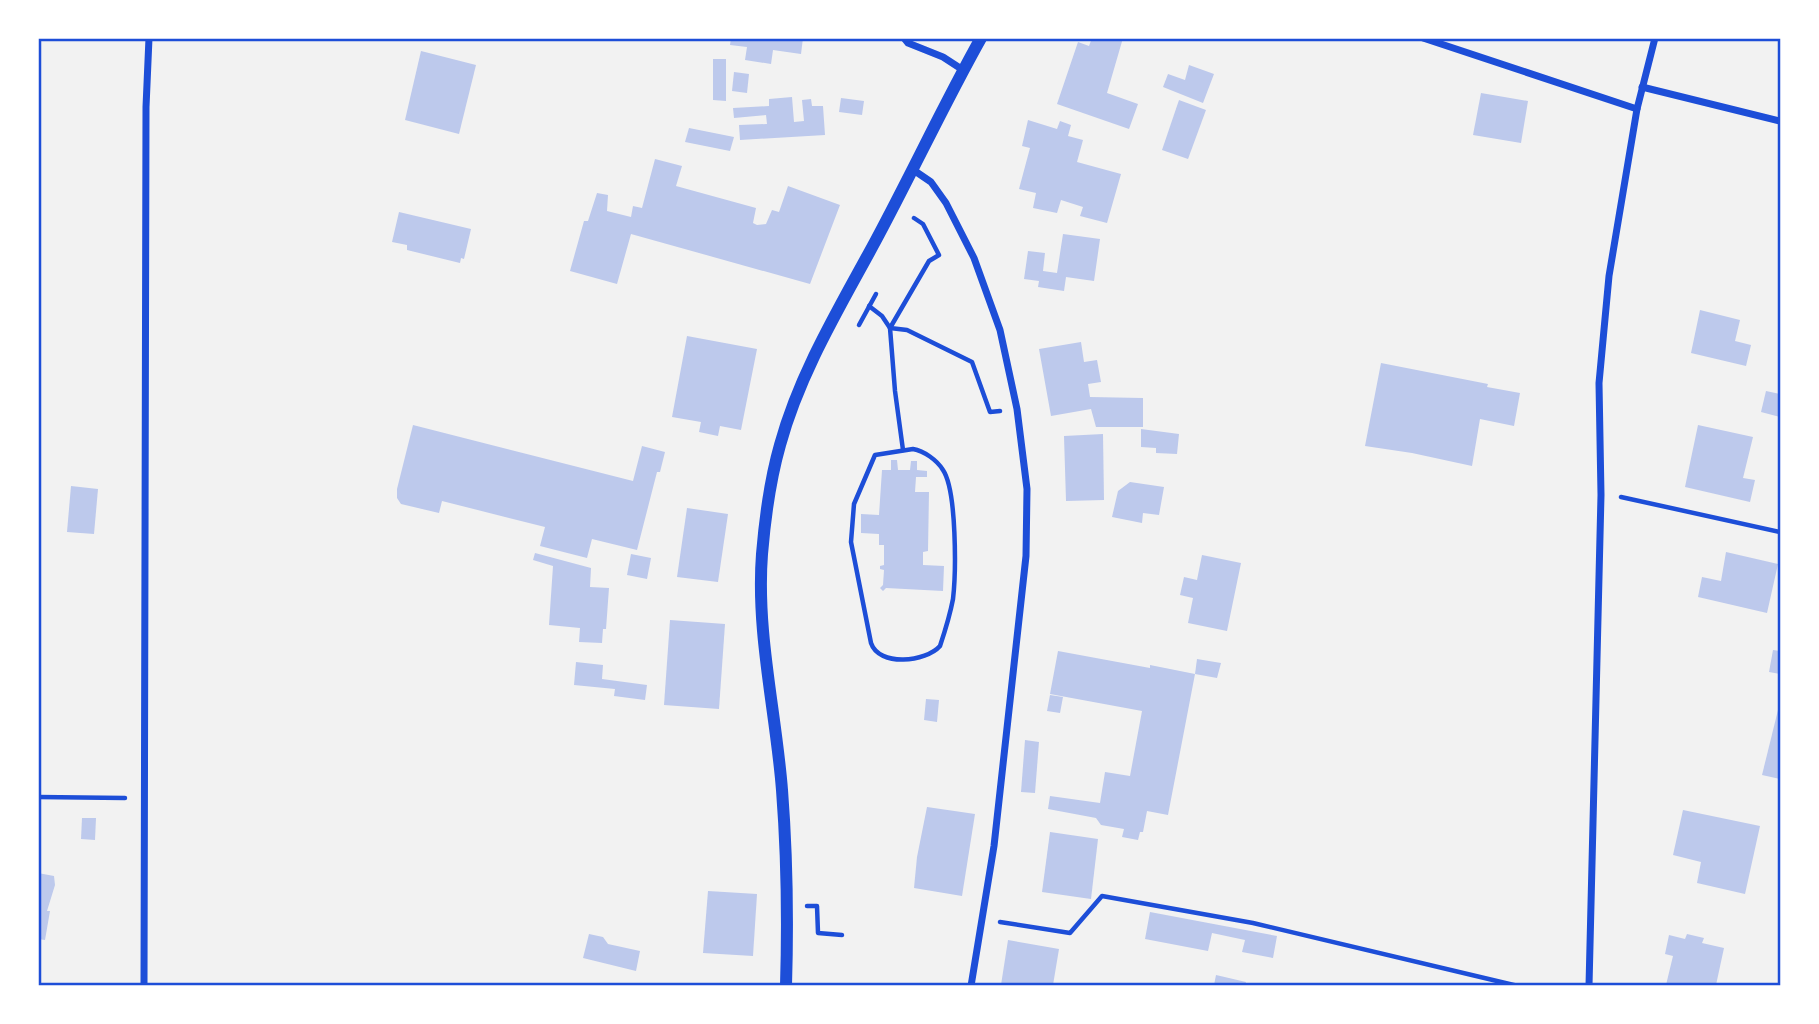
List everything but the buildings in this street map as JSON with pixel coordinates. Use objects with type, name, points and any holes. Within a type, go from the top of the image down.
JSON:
[{"type":"street","points":[[144,985],[146,107],[149,38]]},
{"type":"street","points":[[904,38],[908,43],[943,57],[963,70]]},
{"type":"street","points":[[786,985],[788,915],[782,789],[761,618],[762,556],[768,504],[780,445],[795,402],[823,341],[981,38]]},
{"type":"street","points":[[1423,38],[1637,109]]},
{"type":"street","points":[[1589,985],[1601,495],[1600,383],[1609,276],[1637,109],[1656,38]]},
{"type":"street","points":[[1642,86],[1780,121]]},
{"type":"street","points":[[911,169],[931,182],[946,203],[974,258],[1000,330],[1017,409],[1027,489],[1026,556],[994,846],[971,985]]},
{"type":"path","points":[[890,328],[929,261],[939,255],[927,230],[914,218]]},
{"type":"path","points":[[869,306],[882,316],[890,328],[903,450]]},
{"type":"path","points":[[890,328],[907,330],[972,362],[990,412],[1017,409]]},
{"type":"path","points":[[903,450],[922,451],[943,470],[951,488],[953,601],[940,646],[935,652],[924,656],[886,658],[873,650],[871,643],[851,542],[852,515],[854,503],[875,455],[903,450]]},
{"type":"path","points":[[1601,495],[1780,532]]},
{"type":"path","points":[[38,797],[143,799]]},
{"type":"path","points":[[996,922],[1070,933],[1102,896],[1253,923],[1518,985]]},
{"type":"path","points":[[802,906],[817,906],[818,933],[842,935]]}]
